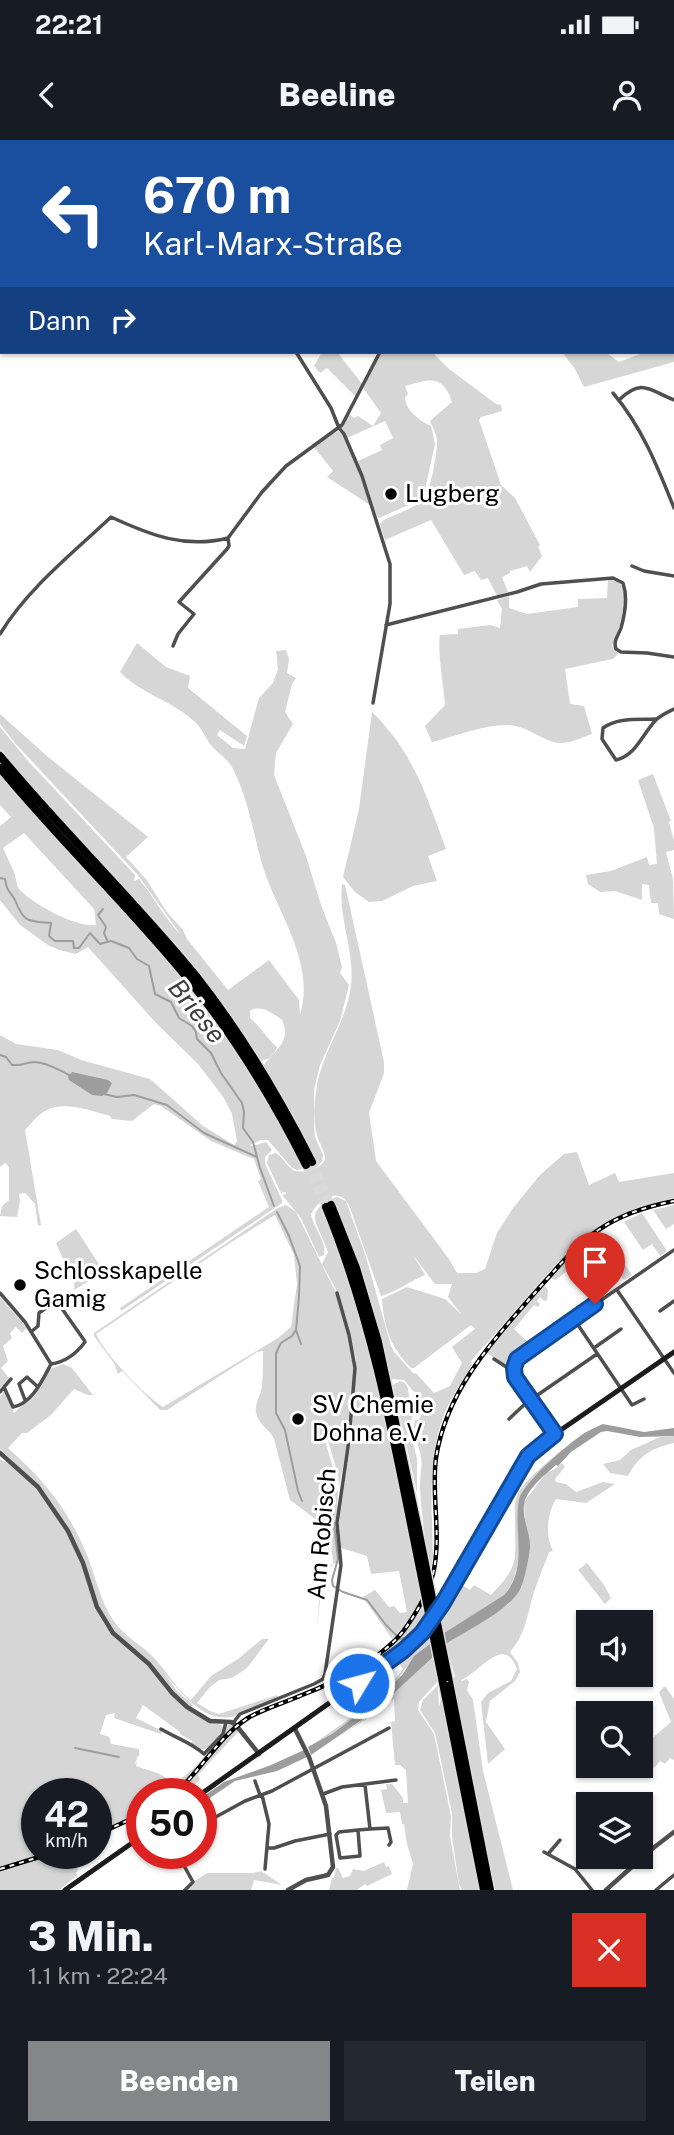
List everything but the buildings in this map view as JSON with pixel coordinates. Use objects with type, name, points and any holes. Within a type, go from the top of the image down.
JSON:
[{"type":"highway","points":[[0,756],[162,937],[214,1000],[269,1083],[309,1163],[253,1068],[195,987],[0,768]]},
{"type":"highway","points":[[328,1206],[356,1268],[378,1342],[484,1890]]},
{"type":"highway","points":[[445,1680],[490,1890]]},
{"type":"main road","points":[[217,1783],[412,1643],[443,1603],[528,1456],[555,1434],[674,1352]]},
{"type":"main road","points":[[65,1890],[126,1847]]},
{"type":"street","points":[[297,354],[344,434],[362,476],[389,556],[391,577],[386,625],[373,703]]},
{"type":"street","points":[[173,646],[178,634],[194,614],[179,602],[227,549],[228,538],[262,492],[286,466],[339,428],[379,354]]},
{"type":"street","points":[[619,400],[632,389],[642,387],[674,400]]},
{"type":"street","points":[[613,393],[650,450],[674,508]]},
{"type":"street","points":[[0,634],[10,617],[32,591],[111,517],[166,539],[201,542],[228,538]]},
{"type":"street","points":[[632,566],[643,571],[674,576]]},
{"type":"street","points":[[386,625],[541,584],[613,578],[623,583],[626,595],[615,649],[621,652],[674,657]]},
{"type":"street","points":[[656,719],[643,739],[627,756],[616,761],[602,739],[603,728],[621,720],[656,719],[674,709]]},
{"type":"street","points":[[555,1434],[515,1377],[515,1363],[520,1356],[674,1251]]},
{"type":"street","points":[[617,1290],[674,1373]]},
{"type":"street","points":[[0,1293],[32,1332],[51,1364]]},
{"type":"street","name":"Am Robisch","points":[[233,1723],[240,1714],[323,1679],[341,1565],[337,1523],[349,1440],[355,1368],[351,1342],[337,1293]]},
{"type":"street","points":[[660,1311],[674,1301]]},
{"type":"street","points":[[4,1387],[13,1407],[20,1405],[38,1387],[51,1364],[66,1361],[85,1342],[58,1303],[39,1313],[38,1326],[32,1332]]},
{"type":"street","points":[[573,1319],[632,1405],[644,1398]]},
{"type":"street","points":[[593,1348],[621,1329]]},
{"type":"street","points":[[509,1419],[530,1400],[597,1354]]},
{"type":"street","points":[[494,1359],[514,1372]]},
{"type":"street","points":[[26,1401],[19,1384],[27,1377],[38,1387]]},
{"type":"street","points":[[0,1392],[11,1379]]},
{"type":"street","points":[[0,1453],[38,1487],[68,1531],[83,1563],[97,1607],[113,1633],[153,1667],[181,1702],[211,1721],[233,1723],[259,1754]]},
{"type":"street","points":[[161,1730],[191,1744],[204,1754],[223,1734],[226,1722]]},
{"type":"street","points":[[288,1890],[300,1883],[324,1876],[331,1872],[333,1867],[323,1794],[295,1728]]},
{"type":"street","points":[[217,1816],[388,1728]]},
{"type":"street","points":[[323,1794],[342,1787],[396,1780]]},
{"type":"street","points":[[255,1781],[269,1818],[265,1869]]},
{"type":"street","points":[[365,1785],[370,1829]]},
{"type":"street","points":[[358,1830],[360,1856],[340,1858],[336,1835],[339,1832],[358,1830],[370,1829],[388,1828],[391,1842],[389,1845]]},
{"type":"street","points":[[606,1890],[674,1832]]},
{"type":"street","points":[[267,1847],[274,1848],[330,1834]]},
{"type":"street","points":[[560,1840],[546,1853],[575,1869],[592,1890]]},
{"type":"street","points":[[185,1890],[193,1882],[186,1869]]},
{"type":"street","points":[[656,1890],[674,1875]]},
{"type":"shaded area","points":[[321,354],[339,354],[363,385],[356,397],[327,368],[320,373],[314,366]]},
{"type":"shaded area","points":[[380,354],[434,354],[449,369],[501,405],[502,411],[479,420],[501,485],[515,498],[540,545],[538,547],[542,556],[530,572],[527,566],[510,571],[502,577],[508,592],[497,596],[488,578],[481,580],[475,571],[464,575],[431,520],[385,540],[380,524],[420,503],[426,495],[437,448],[430,421],[452,402],[440,383],[428,381],[405,386],[408,394],[405,397],[407,406],[418,418],[431,426],[435,444],[424,494],[420,500],[379,518],[358,461],[382,450],[380,445],[393,438],[385,421],[347,438],[341,428],[349,414],[354,418],[358,416],[373,426],[381,413],[363,388]]},
{"type":"shaded area","points":[[564,354],[608,354],[619,362],[641,354],[674,354],[674,362],[584,387]]},
{"type":"shaded area","points":[[338,431],[343,434],[370,505],[327,477],[333,471],[313,446]]},
{"type":"shaded area","points":[[608,580],[618,582],[625,596],[622,618],[612,646],[618,654],[613,659],[565,669],[570,704],[584,706],[592,734],[560,743],[516,726],[498,725],[432,742],[425,726],[445,705],[440,635],[458,634],[458,629],[490,625],[500,628],[502,609],[497,600],[509,596],[509,608],[527,614],[578,607],[578,599],[607,598]]},
{"type":"shaded area","points":[[137,643],[166,667],[190,676],[188,688],[247,736],[244,746],[220,730],[217,735],[233,748],[245,749],[259,698],[273,683],[278,669],[276,651],[286,650],[289,659],[287,673],[296,678],[285,712],[293,724],[276,753],[274,775],[336,943],[342,967],[340,973],[349,985],[340,1021],[320,1065],[314,1090],[315,1137],[323,1155],[322,1162],[297,1170],[292,1168],[268,1140],[250,1145],[266,1142],[272,1150],[265,1157],[265,1164],[282,1203],[121,1311],[120,1308],[269,1207],[258,1181],[261,1179],[254,1159],[211,1141],[161,1106],[154,1104],[132,1121],[112,1119],[110,1116],[78,1108],[60,1106],[42,1113],[25,1130],[41,1225],[38,1226],[35,1204],[25,1193],[19,1194],[17,1217],[0,1216],[2,1206],[9,1200],[9,1167],[5,1163],[0,1167],[0,1035],[16,1044],[58,1050],[81,1060],[150,1079],[203,1126],[234,1145],[237,1141],[232,1114],[224,1098],[199,1065],[156,1023],[88,947],[76,954],[48,945],[20,925],[0,900],[0,826],[11,817],[0,805],[0,774],[196,994],[246,1065],[301,1165],[315,1159],[263,1066],[276,1051],[283,1040],[285,1028],[282,1020],[262,1009],[250,1011],[250,1018],[277,1047],[270,1057],[260,1061],[239,1029],[0,750],[0,727],[28,761],[135,875],[134,881],[139,879],[181,935],[137,874],[15,743],[0,724],[0,714],[48,757],[148,837],[126,857],[146,879],[166,911],[228,990],[269,960],[299,1000],[300,1015],[304,995],[299,957],[262,864],[238,778],[195,722],[177,708],[128,680],[120,672]],"holes":[[[24,833],[94,909],[96,925],[87,925],[66,919],[33,901],[18,888],[3,848]]]},
{"type":"shaded area","points":[[372,712],[409,759],[446,849],[428,856],[437,881],[413,886],[382,901],[369,902],[355,892],[343,877],[359,809]]},
{"type":"shaded area","points":[[653,774],[671,821],[669,822],[674,841],[674,850],[666,852],[673,879],[674,919],[659,914],[658,903],[651,903],[649,885],[642,884],[642,900],[615,891],[600,892],[588,884],[586,875],[611,871],[647,857],[649,865],[657,864],[654,828],[638,780]]},
{"type":"shaded area","points":[[342,884],[345,885],[384,1062],[384,1073],[369,1113],[376,1161],[457,1273],[476,1273],[485,1269],[497,1233],[513,1208],[540,1175],[564,1154],[577,1152],[589,1185],[615,1173],[619,1182],[674,1173],[674,1198],[634,1209],[598,1228],[552,1269],[471,1361],[472,1365],[445,1412],[435,1447],[431,1570],[421,1500],[420,1452],[414,1430],[415,1420],[419,1420],[424,1408],[420,1395],[404,1380],[391,1379],[369,1295],[337,1207],[333,1203],[323,1208],[356,1300],[378,1384],[422,1598],[406,1624],[392,1639],[363,1597],[375,1590],[389,1607],[394,1606],[400,1613],[407,1612],[399,1571],[371,1574],[367,1556],[341,1548],[339,1523],[352,1432],[356,1359],[338,1293],[322,1264],[328,1252],[315,1220],[319,1208],[337,1197],[346,1201],[366,1257],[391,1346],[414,1374],[416,1373],[434,1393],[450,1386],[462,1363],[452,1347],[475,1329],[471,1325],[411,1368],[398,1353],[390,1337],[382,1299],[407,1287],[445,1299],[462,1315],[448,1297],[452,1284],[435,1284],[413,1255],[425,1275],[381,1296],[349,1205],[345,1199],[340,1196],[324,1200],[311,1214],[324,1245],[324,1255],[319,1257],[301,1218],[282,1195],[286,1192],[281,1193],[267,1163],[269,1155],[276,1153],[290,1168],[303,1171],[317,1168],[325,1160],[315,1125],[318,1078],[349,999],[352,973],[342,909]]},
{"type":"shaded area","points":[[72,1072],[112,1083],[107,1093],[102,1096],[92,1095],[69,1080]]},
{"type":"shaded area","points":[[286,1205],[296,1212],[336,1293],[352,1349],[354,1370],[348,1440],[339,1487],[325,1430],[322,1431],[336,1478],[334,1474],[331,1475],[333,1487],[337,1488],[338,1493],[336,1523],[340,1564],[334,1563],[323,1575],[317,1627],[321,1574],[333,1563],[330,1530],[290,1500],[274,1439],[257,1416],[257,1402],[262,1388],[263,1351],[257,1352],[167,1410],[160,1410],[122,1371],[118,1374],[114,1363],[94,1336],[94,1333]],"holes":[[[275,1215],[294,1255],[297,1284],[291,1327],[278,1338],[163,1407],[126,1374],[96,1334]]]},
{"type":"shaded area","points":[[674,1205],[674,1224],[666,1229],[653,1210]]},
{"type":"shaded area","points":[[642,1213],[667,1251],[660,1256],[652,1244],[643,1250],[624,1222]]},
{"type":"shaded area","points":[[76,1229],[104,1272],[74,1290],[75,1278],[56,1243]]},
{"type":"shaded area","points":[[607,1238],[632,1275],[624,1280],[613,1264],[604,1270],[596,1258],[587,1270],[572,1275],[567,1271],[556,1280],[550,1278],[582,1246],[589,1245],[591,1249]]},
{"type":"shaded area","points":[[545,1286],[548,1290],[547,1300],[544,1301],[540,1297],[537,1301],[540,1304],[538,1307],[534,1305],[514,1329],[531,1345],[516,1358],[512,1370],[487,1353]]},
{"type":"shaded area","points":[[0,1297],[27,1328],[22,1333],[16,1327],[10,1333],[12,1338],[3,1346],[8,1361],[1,1368],[9,1378],[0,1388]]},
{"type":"shaded area","points":[[63,1364],[72,1368],[93,1395],[74,1389],[51,1415],[27,1433],[22,1433],[8,1448],[43,1483],[70,1520],[113,1620],[151,1655],[191,1700],[211,1676],[262,1639],[269,1639],[247,1668],[232,1678],[219,1680],[197,1703],[219,1714],[277,1695],[278,1697],[235,1716],[220,1717],[211,1715],[193,1704],[164,1673],[177,1691],[193,1705],[190,1707],[172,1691],[153,1666],[117,1635],[99,1606],[84,1563],[42,1489],[0,1449],[1,1392],[6,1392],[14,1413],[41,1387],[50,1369]]},
{"type":"shaded area","points":[[400,1381],[408,1388],[413,1414],[409,1426],[417,1459],[417,1493],[393,1385]]},
{"type":"shaded area","points":[[603,1424],[644,1432],[674,1428],[674,1436],[640,1437],[601,1432],[571,1452],[558,1466],[543,1476],[525,1500],[524,1512],[530,1548],[520,1590],[506,1606],[446,1644],[444,1633],[504,1595],[512,1584],[518,1562],[519,1500],[528,1484],[567,1446]]},
{"type":"shaded area","points":[[674,1436],[674,1443],[647,1454],[628,1476],[610,1473],[603,1464],[620,1460],[631,1450],[660,1437]]},
{"type":"shaded area","points":[[565,1448],[535,1476],[520,1498],[519,1558],[510,1587],[504,1595],[444,1633],[440,1613],[457,1582],[470,1590],[474,1585],[491,1595],[507,1576],[514,1562],[515,1507],[518,1493],[537,1472]]},
{"type":"shaded area","points":[[0,1459],[26,1478],[49,1503],[74,1547],[96,1607],[107,1627],[143,1660],[179,1702],[223,1728],[222,1733],[206,1749],[200,1749],[143,1705],[136,1718],[162,1731],[161,1734],[114,1718],[115,1713],[106,1715],[100,1734],[109,1737],[111,1744],[139,1749],[136,1766],[166,1778],[126,1778],[126,1819],[112,1826],[112,1778],[21,1778],[21,1861],[0,1867]]},
{"type":"shaded area","points":[[562,1463],[565,1467],[555,1479],[556,1482],[566,1484],[576,1492],[603,1482],[615,1484],[586,1503],[556,1499],[553,1505],[548,1532],[553,1551],[549,1552],[522,1632],[510,1652],[518,1663],[520,1672],[515,1681],[490,1701],[486,1722],[505,1749],[488,1764],[481,1702],[488,1693],[511,1681],[517,1669],[512,1659],[498,1655],[461,1680],[467,1679],[469,1682],[467,1690],[473,1700],[483,1771],[513,1890],[494,1890],[452,1678],[455,1677],[446,1644],[508,1604],[521,1589],[530,1548],[524,1502],[546,1473]]},
{"type":"shaded area","points":[[587,1563],[611,1598],[605,1604],[578,1570]]},
{"type":"shaded area","points":[[423,1605],[426,1623],[412,1637],[368,1669],[365,1665],[389,1648]]},
{"type":"shaded area","points":[[428,1632],[430,1644],[413,1659],[383,1697],[352,1722],[309,1747],[349,1719],[396,1678],[403,1669],[396,1659],[411,1651]]},
{"type":"shaded area","points":[[430,1644],[433,1657],[363,1719],[311,1755],[308,1747],[332,1734],[377,1700],[403,1674],[414,1656]]},
{"type":"shaded area","points":[[433,1657],[438,1681],[419,1702],[418,1710],[434,1734],[451,1816],[450,1837],[460,1890],[407,1890],[413,1864],[404,1824],[400,1812],[386,1813],[381,1790],[387,1789],[386,1784],[392,1784],[403,1798],[403,1803],[408,1803],[406,1770],[395,1765],[391,1722],[395,1721],[394,1699],[324,1746],[392,1695]]},
{"type":"shaded area","points":[[438,1685],[439,1706],[442,1696],[480,1890],[462,1890],[459,1884],[452,1837],[452,1813],[435,1733],[420,1710],[423,1700]]},
{"type":"shaded area","points":[[665,1686],[674,1699],[674,1760],[670,1758],[665,1764],[660,1761],[654,1768],[653,1738],[671,1722],[659,1692]]},
{"type":"shaded area","points":[[230,1724],[235,1727],[219,1743],[188,1777],[182,1778],[223,1735],[227,1726]]},
{"type":"shaded area","points":[[237,1729],[239,1731],[198,1775],[200,1778],[191,1778]]},
{"type":"shaded area","points":[[304,1750],[307,1757],[277,1771],[235,1781],[217,1793],[217,1787],[224,1782]]},
{"type":"shaded area","points":[[384,1862],[392,1874],[367,1886],[365,1884],[357,1890],[329,1890],[336,1868],[343,1878],[350,1876],[353,1869],[364,1871]]},
{"type":"shaded area","points":[[21,1864],[21,1869],[77,1869],[78,1875],[59,1890],[0,1890],[0,1871]]},
{"type":"shaded area","points":[[261,1871],[282,1885],[254,1880],[251,1890],[187,1890],[207,1873]]},
{"type":"waterway","name":"Briese","points":[[0,878],[5,879],[24,917],[32,921],[51,923],[49,936],[55,941],[73,941],[74,948],[79,948],[90,933],[100,944],[111,941],[129,948],[137,959],[149,966],[155,994],[171,1002],[179,1018],[192,1026],[197,1039],[211,1053],[242,1103],[243,1128],[253,1142],[274,1206]]},
{"type":"waterway","points":[[103,909],[98,915],[106,927],[104,933],[107,940]]},
{"type":"waterway","points":[[0,1055],[6,1057],[12,1065],[39,1062],[69,1075]]},
{"type":"waterway","points":[[104,1094],[117,1097],[134,1095],[167,1105],[204,1133],[257,1157]]},
{"type":"waterway","points":[[277,1212],[300,1266],[296,1330],[301,1344]]},
{"type":"waterway","points":[[296,1330],[281,1343],[276,1353],[276,1413],[285,1430],[302,1501]]},
{"type":"waterway","points":[[330,1490],[338,1559],[333,1586],[367,1600],[400,1639],[410,1637],[411,1642]]},
{"type":"waterway","points":[[322,1513],[331,1521]]},
{"type":"waterway","points":[[75,1748],[119,1757]]},
{"type":"tunnel","points":[[312,1162],[331,1205]]},
{"type":"tunnel","points":[[306,1165],[326,1207]]},
{"type":"railway","points":[[190,1778],[219,1744],[248,1718],[345,1676],[374,1658],[398,1637],[419,1608],[433,1574],[437,1545],[436,1458],[449,1412],[472,1370],[516,1314],[581,1243],[617,1219],[674,1201]]},
{"type":"railway","points":[[112,1828],[126,1821]]},
{"type":"railway","points":[[0,1869],[21,1863]]},
{"type":"place","name":"Lugberg","points":[[391,494]]},
{"type":"place","name":"Schlosskapelle Gamig","points":[[20,1285]]},
{"type":"place","name":"SV Chemie Dohna e.V.","points":[[298,1419]]},
{"type":"route","points":[[359,1683],[404,1650],[422,1633],[443,1603],[528,1456],[555,1434],[515,1377],[517,1359],[595,1304]]}]
